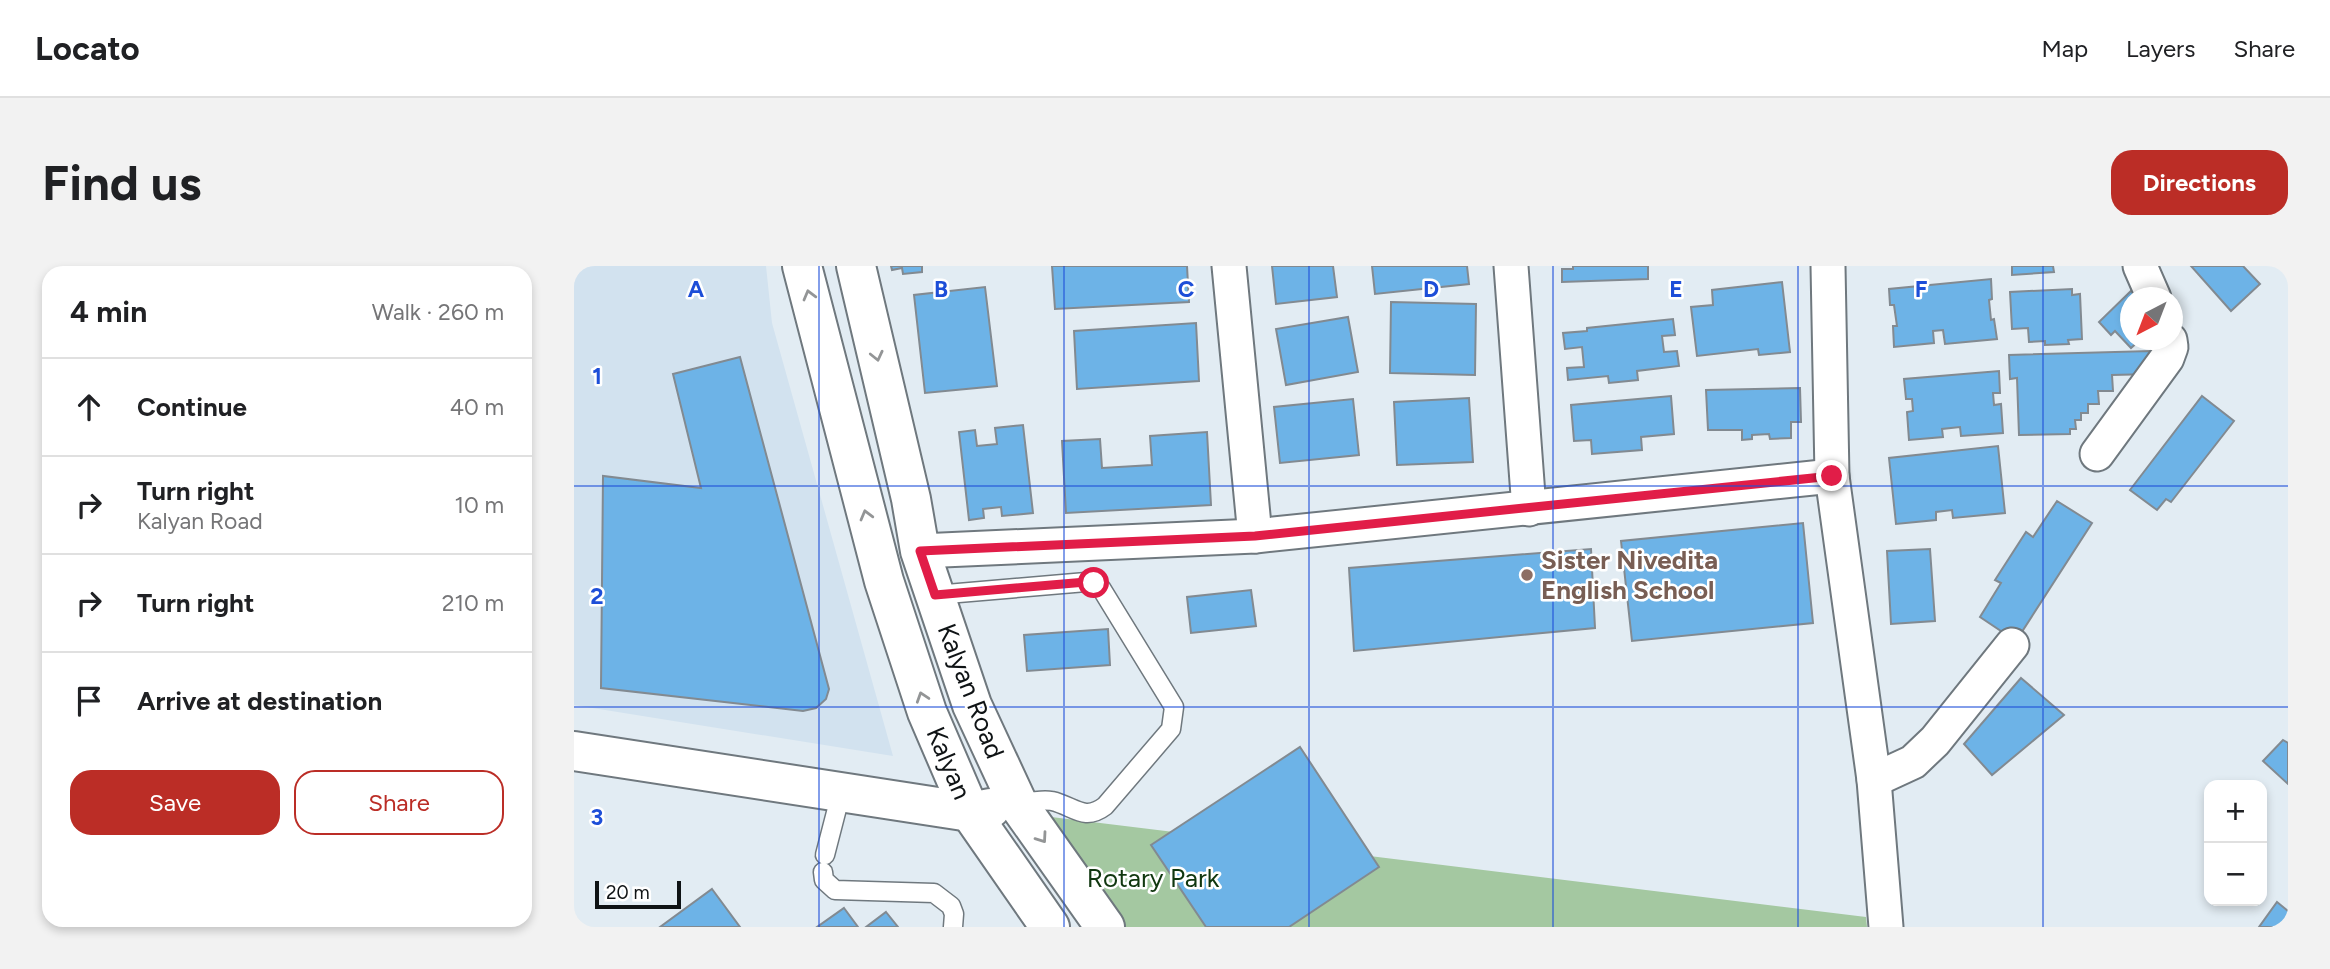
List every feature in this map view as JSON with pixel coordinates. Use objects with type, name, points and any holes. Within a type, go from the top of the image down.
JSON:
[{"type":"main road","name":"Kalyan","points":[[802,266],[884,582],[927,712],[970,812],[1049,927]]},
{"type":"main road","name":"Kalyan Road","points":[[856,266],[911,499],[920,551],[972,705],[1018,804],[1105,927]]},
{"type":"main road","points":[[574,751],[970,812],[1018,804]]},
{"type":"street","points":[[1229,266],[1255,536]]},
{"type":"street","points":[[1511,266],[1529,509]]},
{"type":"street","points":[[1828,266],[1832,476],[1874,780],[1886,927]]},
{"type":"street","points":[[2140,266],[2149,287]]},
{"type":"street","points":[[2097,454],[2167,358],[2170,350]]},
{"type":"street","points":[[920,551],[1255,536],[1832,476]]},
{"type":"street","points":[[1874,780],[1913,762],[1935,741],[2012,645]]},
{"type":"lane","points":[[935,595],[1094,583],[1101,588],[1174,707],[1171,729],[1105,806],[1095,813],[1083,813],[1051,801],[1018,804]]},
{"type":"lane","points":[[841,793],[824,863],[824,880],[835,890],[934,893],[951,906],[954,914],[953,927]]},
{"type":"shaded area","points":[[574,266],[766,266],[772,323],[893,756],[574,705]]},
{"type":"green space","name":"Rotary Park","points":[[1043,816],[1866,917],[1867,927],[1120,927]]},
{"type":"building","points":[[891,266],[922,266],[922,272],[903,274],[902,268],[892,270]]},
{"type":"building","points":[[1052,266],[1187,266],[1189,302],[1055,309]]},
{"type":"building","points":[[1272,266],[1333,266],[1337,297],[1276,304]]},
{"type":"building","points":[[1372,266],[1467,266],[1469,284],[1375,294]]},
{"type":"building","points":[[1573,266],[1648,266],[1648,279],[1562,282],[1562,269],[1573,269]]},
{"type":"building","points":[[2012,266],[2053,266],[2054,272],[2012,275]]},
{"type":"building","points":[[2191,266],[2243,266],[2260,284],[2231,311]]},
{"type":"building","points":[[1991,279],[1991,320],[1994,319],[1997,339],[1945,344],[1943,330],[1933,331],[1934,343],[1894,347],[1893,326],[1897,326],[1894,305],[1890,305],[1889,289]]},
{"type":"building","points":[[1782,282],[1790,352],[1759,355],[1758,349],[1697,356],[1691,307],[1713,305],[1712,290]]},
{"type":"building","points":[[985,287],[997,386],[925,393],[914,295]]},
{"type":"building","points":[[2072,289],[2072,295],[2080,294],[2082,339],[2068,340],[2069,344],[2045,345],[2045,341],[2029,342],[2028,328],[2012,329],[2010,292]]},
{"type":"building","points":[[1391,302],[1476,304],[1475,375],[1390,373]]},
{"type":"building","points":[[2120,302],[2120,336],[2115,331],[2111,335],[2099,322]]},
{"type":"building","points":[[1348,317],[1358,372],[1286,385],[1276,329]]},
{"type":"building","points":[[1673,319],[1675,335],[1662,336],[1664,352],[1677,351],[1679,366],[1637,371],[1638,380],[1609,383],[1608,376],[1568,380],[1567,368],[1584,367],[1582,347],[1565,349],[1563,333]]},
{"type":"building","points":[[1196,323],[1199,381],[1077,389],[1074,331]]},
{"type":"building","points":[[2151,351],[2152,374],[2112,375],[2113,391],[2098,391],[2099,404],[2088,404],[2088,413],[2081,413],[2081,420],[2075,420],[2076,429],[2070,429],[2070,434],[2019,435],[2017,378],[2010,379],[2009,355]]},
{"type":"building","points":[[740,357],[829,689],[826,699],[816,708],[803,711],[601,688],[603,476],[701,488],[673,374]]},
{"type":"building","points":[[1999,371],[2000,393],[1993,393],[1994,405],[2001,404],[2003,433],[1961,436],[1960,427],[1942,429],[1943,437],[1909,440],[1907,412],[1913,411],[1912,399],[1906,399],[1904,379]]},
{"type":"building","points":[[1800,388],[1801,422],[1791,422],[1791,438],[1770,439],[1769,434],[1752,435],[1752,439],[1742,440],[1742,430],[1708,430],[1706,390]]},
{"type":"building","points":[[1671,396],[1674,434],[1641,437],[1642,450],[1592,454],[1591,440],[1574,441],[1571,405]]},
{"type":"building","points":[[2202,396],[2234,421],[2171,502],[2166,499],[2157,510],[2130,490]]},
{"type":"building","points":[[1469,398],[1473,462],[1397,465],[1394,402]]},
{"type":"building","points":[[1353,399],[1359,455],[1280,463],[1274,407]]},
{"type":"building","points":[[1023,425],[1033,513],[1002,516],[1001,507],[983,509],[984,518],[969,520],[959,432],[975,430],[977,446],[997,444],[995,428]]},
{"type":"building","points":[[1207,432],[1211,505],[1066,513],[1062,441],[1100,439],[1102,468],[1152,465],[1150,436]]},
{"type":"building","points":[[1998,446],[2005,513],[1953,518],[1952,510],[1936,512],[1936,520],[1896,524],[1889,458]]},
{"type":"building","points":[[2057,501],[2092,523],[2016,641],[1980,617],[2001,583],[1995,580],[2026,532],[2033,537]]},
{"type":"building","points":[[1803,523],[1813,623],[1632,641],[1621,541]]},
{"type":"building","points":[[1591,549],[1595,628],[1354,651],[1349,568]]},
{"type":"building","points":[[1930,549],[1935,621],[1891,624],[1887,551]]},
{"type":"building","points":[[1251,590],[1256,626],[1191,633],[1187,597]]},
{"type":"building","points":[[1108,629],[1110,665],[1027,671],[1024,635]]},
{"type":"building","points":[[2021,678],[2064,715],[1992,775],[1964,744]]},
{"type":"building","points":[[2283,740],[2288,743],[2288,784],[2263,761]]},
{"type":"building","points":[[1300,747],[1379,867],[1289,927],[1206,927],[1151,845]]},
{"type":"building","points":[[712,889],[740,927],[660,927]]},
{"type":"building","points":[[2277,902],[2288,911],[2288,927],[2259,927]]},
{"type":"building","points":[[844,908],[858,927],[817,927]]},
{"type":"building","points":[[886,912],[898,927],[866,927]]},
{"type":"place","name":"Sister Nivedita English School","points":[[1527,575]]},
{"type":"route","points":[[1094,583],[935,595],[920,551],[1255,536],[1832,476]]}]
